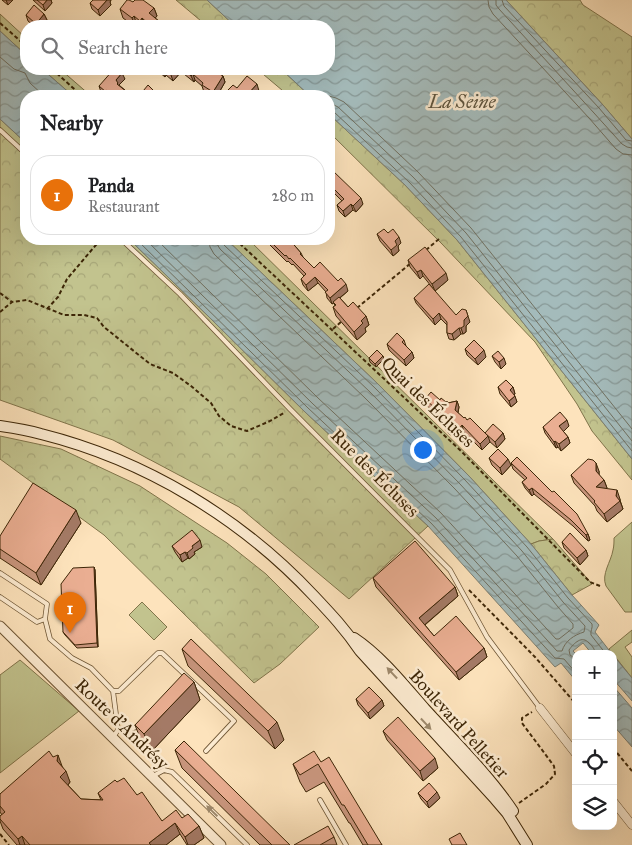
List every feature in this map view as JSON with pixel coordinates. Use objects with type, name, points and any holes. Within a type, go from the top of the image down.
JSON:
[{"type":"main road","name":"Boulevard Pelletier","points":[[0,426],[40,433],[94,451],[153,476],[193,498],[236,527],[298,579],[349,634],[360,651],[495,799],[527,845]]},
{"type":"main road","name":"Boulevard Pelletier","points":[[349,634],[365,645],[471,759],[512,810],[534,845]]},
{"type":"street","name":"Route d'Andrésy","points":[[0,626],[59,686],[116,734],[153,777],[221,845]]},
{"type":"street","name":"Rue des Écluses","points":[[540,708],[572,749]]},
{"type":"street","points":[[617,806],[632,825]]},
{"type":"lane","points":[[0,130],[20,148]]},
{"type":"lane","name":"Rue des Écluses","points":[[127,245],[180,294],[290,409],[450,570],[486,637],[540,708]]},
{"type":"lane","points":[[0,573],[47,604],[45,619],[50,639],[72,658],[91,668],[113,690],[118,691],[158,654],[162,653],[234,721],[206,751]]},
{"type":"lane","points":[[0,597],[37,622],[45,619]]},
{"type":"lane","points":[[185,684],[190,679]]},
{"type":"lane","points":[[113,690],[116,734],[146,723]]},
{"type":"lane","points":[[153,777],[164,770],[172,772],[247,845]]},
{"type":"lane","points":[[320,800],[346,845]]},
{"type":"path","points":[[0,23],[20,41]]},
{"type":"path","points":[[59,75],[75,90]]},
{"type":"path","points":[[424,252],[439,239]]},
{"type":"path","points":[[47,309],[58,297],[67,279],[96,245]]},
{"type":"path","name":"Quai des Écluses","points":[[242,245],[461,451],[590,582],[600,586]]},
{"type":"path","points":[[352,313],[416,258]]},
{"type":"path","points":[[0,293],[12,302]]},
{"type":"path","points":[[0,312],[12,302],[27,300],[64,315],[84,315],[96,318],[104,327],[150,364],[173,373],[191,386],[231,426],[247,431],[270,421],[290,409]]},
{"type":"path","points":[[333,329],[346,318]]},
{"type":"path","points":[[470,590],[535,656],[572,699]]},
{"type":"path","points":[[512,810],[522,800],[546,784],[555,774],[554,766],[522,723],[522,718],[540,708]]},
{"type":"path","points":[[617,753],[632,770]]},
{"type":"path","points":[[0,834],[9,845]]},
{"type":"green space","points":[[176,0],[207,0],[229,20],[200,20]]},
{"type":"green space","points":[[506,0],[580,0],[583,5],[632,37],[632,139],[603,105]]},
{"type":"green space","points":[[0,14],[20,32],[20,49],[0,31]]},
{"type":"green space","points":[[49,75],[67,75],[84,90],[66,90]]},
{"type":"green space","points":[[264,75],[287,75],[304,90],[282,90]]},
{"type":"green space","points":[[0,119],[20,137],[20,245],[135,245],[305,412],[428,526],[349,599],[239,507],[113,440],[0,400]]},
{"type":"green space","points":[[335,120],[405,185],[457,240],[632,459],[632,480],[592,431],[577,404],[535,342],[442,244],[335,138]]},
{"type":"green space","points":[[232,245],[254,245],[553,539],[531,544],[469,476],[378,384]]},
{"type":"green space","points":[[0,436],[61,449],[140,486],[227,543],[266,574],[319,627],[280,664],[254,683],[104,535],[0,459]]},
{"type":"green space","points":[[632,522],[632,612],[625,612],[606,586],[605,572],[612,554],[614,538]]},
{"type":"green space","points":[[553,539],[592,584],[572,595],[531,544]]},
{"type":"green space","points":[[142,602],[167,627],[154,640],[129,615]]},
{"type":"green space","points":[[632,630],[632,642],[625,647],[632,657],[632,678],[617,659],[617,650],[609,649]]},
{"type":"green space","points":[[20,660],[79,711],[0,773],[0,675]]},
{"type":"water","name":"La Seine","points":[[207,0],[506,0],[603,105],[632,139],[632,459],[457,240],[405,185],[335,120],[335,90],[304,90],[287,75],[335,75],[335,20],[229,20]]},
{"type":"water","points":[[0,31],[20,49],[20,75],[49,75],[66,90],[20,90],[20,137],[0,119]]},
{"type":"water","points":[[135,245],[232,245],[378,384],[469,476],[531,544],[599,625],[595,632],[609,650],[589,650],[583,643],[572,650],[572,676],[561,663],[555,667],[428,526],[305,412]]},
{"type":"water","points":[[617,660],[632,678],[632,701],[617,684]]},
{"type":"water","points":[[617,691],[632,708],[632,747],[617,730]]},
{"type":"building","points":[[37,0],[47,0],[43,5]]},
{"type":"building","points":[[93,0],[107,0],[98,10],[90,3]]},
{"type":"building","points":[[127,0],[133,2],[135,0],[143,0],[154,8],[149,13],[158,20],[144,20],[142,18],[139,20],[134,16],[132,18],[120,9]]},
{"type":"building","points":[[34,5],[44,14],[39,20],[32,20],[26,15]]},
{"type":"building","points":[[109,75],[120,75],[116,80],[117,84],[124,90],[104,90],[99,86]]},
{"type":"building","points":[[194,75],[223,76],[214,90],[210,90],[202,85],[203,83]]},
{"type":"building","points":[[247,76],[257,84],[252,90],[228,90],[233,85],[237,88]]},
{"type":"building","points":[[148,85],[153,90],[144,90]]},
{"type":"building","points":[[335,173],[361,198],[353,206],[351,204],[343,211],[337,205],[344,199],[335,190]]},
{"type":"building","points":[[384,229],[388,233],[393,229],[399,237],[395,241],[397,245],[391,250],[377,234]]},
{"type":"building","points":[[274,245],[294,245],[314,268],[320,262],[338,281],[341,278],[346,284],[330,298],[325,292],[328,290],[315,277],[306,285],[301,279],[306,274],[290,258],[285,256]]},
{"type":"building","points":[[425,247],[446,273],[432,284],[421,270],[417,272],[408,260]]},
{"type":"building","points":[[429,284],[456,315],[462,309],[466,310],[468,316],[464,320],[464,326],[452,334],[447,333],[447,322],[439,313],[433,319],[414,298]]},
{"type":"building","points":[[339,297],[348,307],[353,302],[366,316],[361,321],[363,323],[354,332],[333,307],[336,305],[333,302]]},
{"type":"building","points":[[397,333],[404,340],[402,342],[412,352],[404,360],[387,344]]},
{"type":"building","points":[[474,340],[484,350],[475,359],[465,349]]},
{"type":"building","points":[[377,350],[383,356],[375,364],[369,358]]},
{"type":"building","points":[[498,351],[504,358],[499,362],[492,356]]},
{"type":"building","points":[[506,380],[513,387],[510,390],[515,396],[509,401],[498,387]]},
{"type":"building","points":[[431,392],[440,400],[441,398],[448,403],[457,401],[455,410],[467,420],[470,418],[488,436],[480,444],[462,425],[459,429],[452,424],[448,429],[442,423],[447,419],[425,399]]},
{"type":"building","points":[[560,412],[567,420],[559,426],[568,437],[559,444],[554,442],[543,427]]},
{"type":"building","points":[[493,424],[503,433],[495,442],[485,433]]},
{"type":"building","points":[[498,449],[508,459],[500,468],[489,458]]},
{"type":"building","points":[[517,457],[577,514],[588,534],[586,535],[532,488],[529,490],[522,482],[527,478],[511,463]]},
{"type":"building","points":[[588,459],[596,463],[596,471],[604,480],[596,487],[617,490],[616,496],[620,501],[604,514],[595,501],[571,475]]},
{"type":"building","points":[[33,483],[76,510],[36,573],[0,549],[0,536]]},
{"type":"building","points":[[192,530],[200,540],[187,553],[185,552],[180,555],[172,546]]},
{"type":"building","points":[[570,533],[586,550],[577,558],[562,542]]},
{"type":"building","points":[[415,541],[455,587],[419,618],[434,636],[456,616],[484,648],[456,672],[373,578]]},
{"type":"building","points":[[94,567],[97,643],[75,645],[63,632],[61,584],[73,568]]},
{"type":"building","points":[[191,639],[277,722],[268,731],[182,649]]},
{"type":"building","points":[[184,673],[194,682],[144,734],[135,725]]},
{"type":"building","points":[[369,687],[382,700],[368,713],[356,699]]},
{"type":"building","points":[[398,717],[435,758],[420,771],[383,731]]},
{"type":"building","points":[[184,741],[290,845],[272,845],[175,750]]},
{"type":"building","points":[[49,751],[53,757],[58,755],[57,761],[66,771],[60,777],[81,799],[103,800],[98,793],[115,780],[117,782],[124,778],[137,795],[142,792],[162,821],[176,810],[182,818],[188,814],[199,826],[185,837],[175,823],[149,843],[151,845],[30,845],[22,836],[18,839],[0,819],[0,816],[5,812],[0,806],[0,794]]},
{"type":"building","points":[[314,751],[321,762],[329,757],[382,845],[368,845],[318,764],[300,775],[293,764]]},
{"type":"building","points":[[429,783],[437,792],[427,802],[418,793]]},
{"type":"building","points":[[328,826],[334,837],[320,845],[294,845]]},
{"type":"building","points":[[460,833],[467,845],[452,845],[449,839]]},
{"type":"place","name":"Panda","points":[[70,633]]}]
